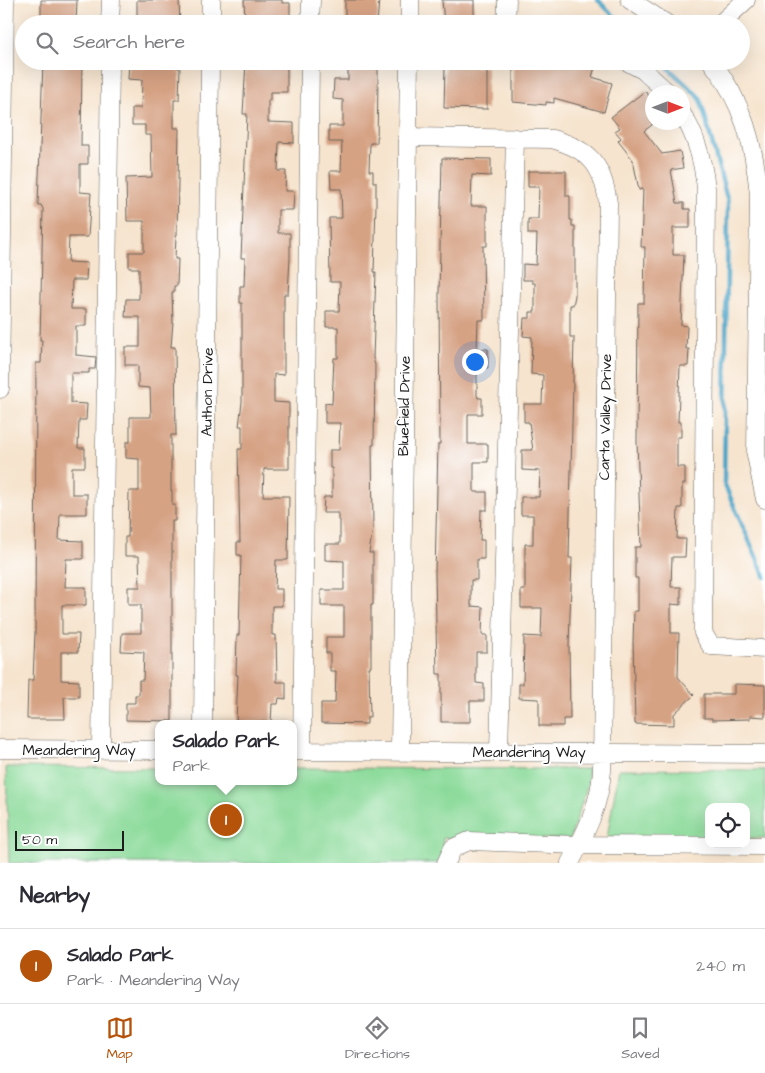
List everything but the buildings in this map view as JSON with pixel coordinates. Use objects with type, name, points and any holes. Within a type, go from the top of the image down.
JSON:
[{"type":"street","points":[[0,390],[5,0]]},
{"type":"street","points":[[110,15],[111,0]]},
{"type":"street","points":[[210,15],[211,0]]},
{"type":"street","points":[[310,15],[311,0]]},
{"type":"street","points":[[410,0],[410,15]]},
{"type":"street","points":[[506,15],[507,0]]},
{"type":"street","points":[[630,0],[653,15]]},
{"type":"street","points":[[730,15],[746,0]]},
{"type":"street","points":[[101,750],[110,70]]},
{"type":"street","name":"Authon Drive","points":[[203,720],[210,70]]},
{"type":"street","points":[[298,751],[310,70]]},
{"type":"street","name":"Bluefield Drive","points":[[400,752],[409,70]]},
{"type":"street","points":[[643,70],[659,85]]},
{"type":"street","points":[[717,70],[731,92],[747,128],[755,156],[759,194],[756,455],[765,499]]},
{"type":"street","points":[[690,125],[703,162],[706,188],[702,633],[711,646],[765,649]]},
{"type":"street","name":"Carta Valley Drive","points":[[407,137],[552,139],[573,144],[585,152],[593,161],[603,177],[606,190],[601,791],[570,863]]},
{"type":"street","points":[[499,752],[515,138]]},
{"type":"street","name":"Meandering Way","points":[[0,749],[155,750]]},
{"type":"street","name":"Meandering Way","points":[[298,751],[765,754]]},
{"type":"street","points":[[446,863],[453,848],[469,840],[579,845],[765,846]]},
{"type":"green space","points":[[6,767],[155,768],[155,785],[297,785],[297,768],[588,769],[588,784],[570,839],[443,838],[442,863],[9,863]]},
{"type":"green space","points":[[619,769],[765,770],[765,838],[750,838],[750,803],[705,803],[705,838],[607,837]]},
{"type":"waterway","points":[[598,0],[613,15]]},
{"type":"waterway","points":[[670,70],[700,98],[728,202],[724,483],[765,577]]},
{"type":"place","name":"Salado Park","points":[[226,820]]}]
